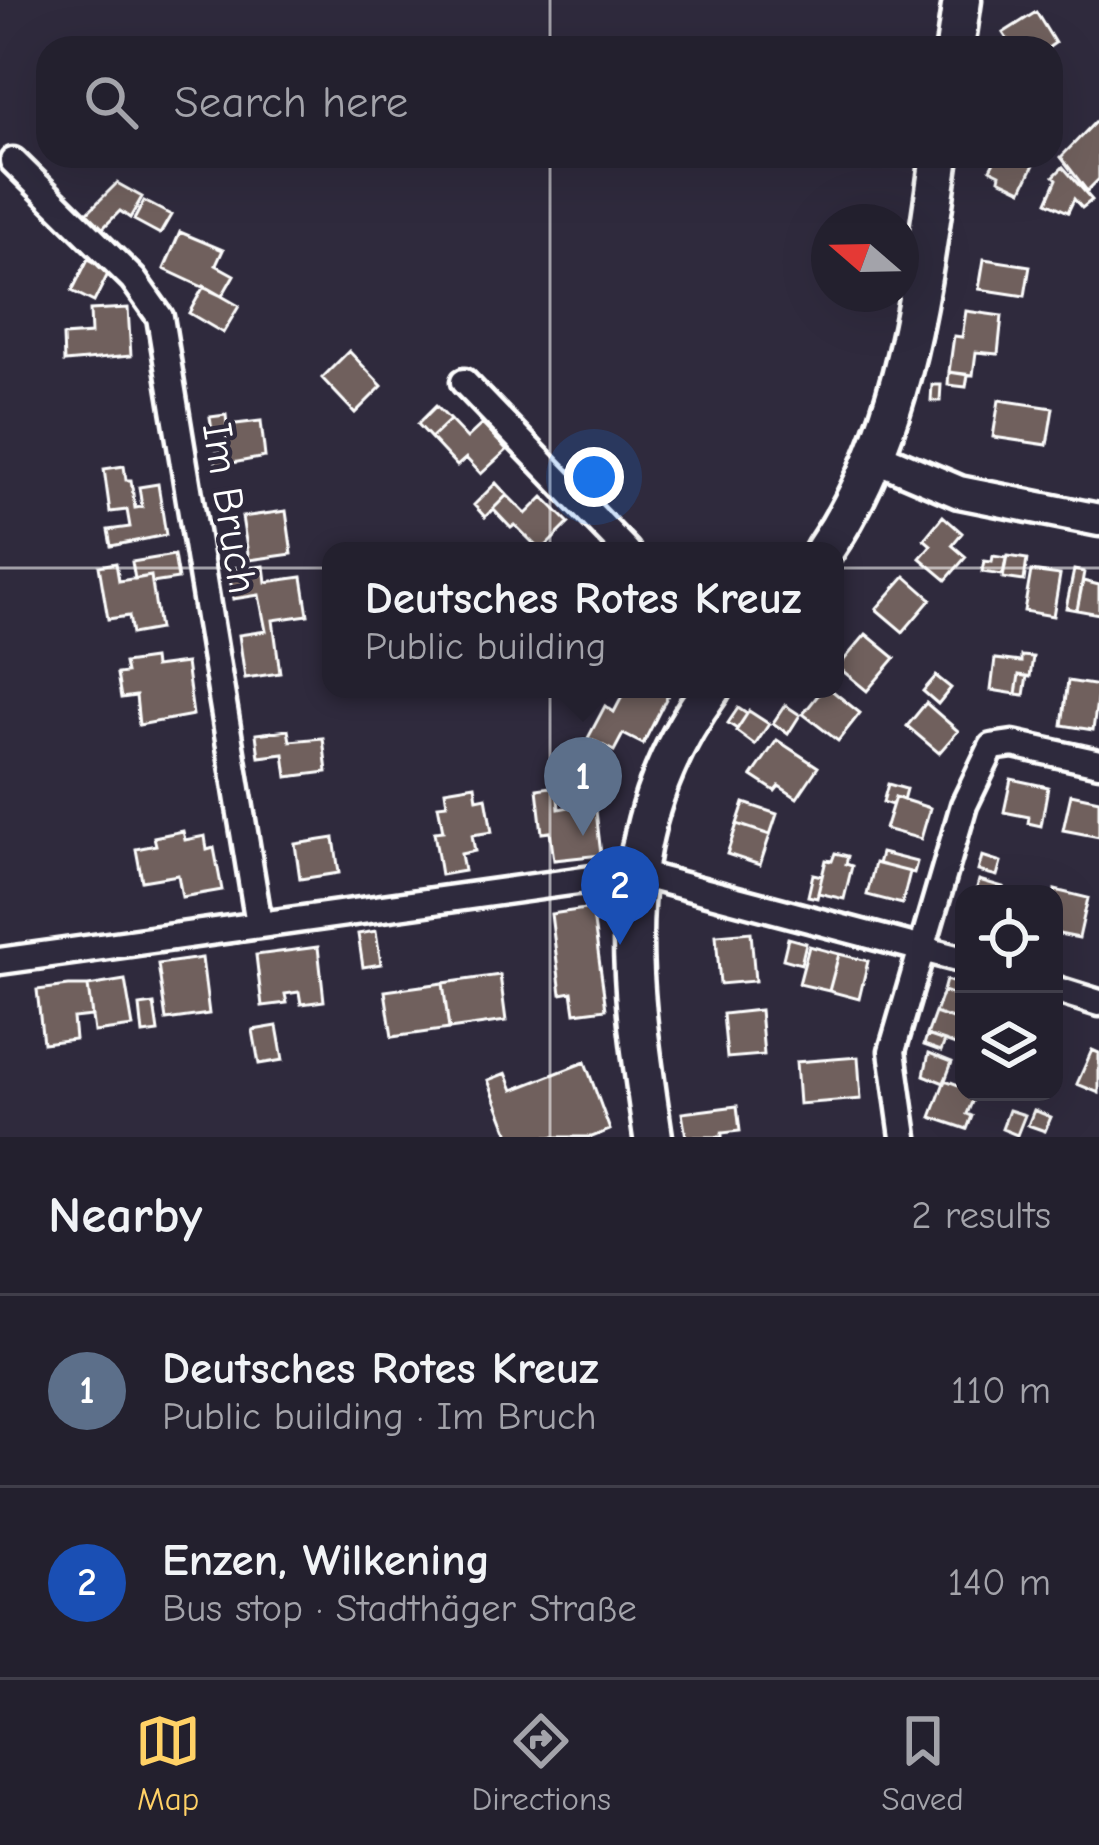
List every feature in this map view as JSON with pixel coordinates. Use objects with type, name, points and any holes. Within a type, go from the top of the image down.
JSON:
[{"type":"main road","points":[[957,36],[962,0]]},
{"type":"main road","points":[[830,542],[852,510],[877,457],[903,378],[938,168]]},
{"type":"main road","points":[[652,1137],[633,998],[634,873],[655,793],[686,724],[705,698]]},
{"type":"street","name":"Im Bruch","points":[[13,161],[133,279],[160,317],[260,924]]},
{"type":"street","points":[[464,382],[618,542]]},
{"type":"street","points":[[877,457],[959,492],[1099,520]]},
{"type":"street","points":[[904,1137],[892,1051],[964,805],[992,747],[1013,744],[1099,763]]},
{"type":"street","points":[[0,961],[634,873],[955,957]]},
{"type":"street","points":[[1063,992],[1099,1003]]},
{"type":"building","points":[[1036,12],[1051,36],[1005,36]]},
{"type":"building","points":[[1099,118],[1099,179],[1087,191],[1063,155]]},
{"type":"building","points":[[1063,167],[1092,200],[1082,208],[1074,199],[1068,212],[1047,202],[1057,179],[1054,176]]},
{"type":"building","points":[[991,168],[1032,168],[1022,190]]},
{"type":"building","points":[[117,183],[142,197],[130,218],[120,211],[101,230],[86,214]]},
{"type":"building","points":[[144,201],[171,215],[160,234],[134,220]]},
{"type":"building","points":[[180,232],[223,250],[216,265],[234,275],[222,296],[164,269]]},
{"type":"building","points":[[88,259],[110,270],[94,302],[72,291]]},
{"type":"building","points":[[984,259],[1030,266],[1025,296],[979,289]]},
{"type":"building","points":[[204,286],[239,306],[223,333],[189,313]]},
{"type":"building","points":[[128,308],[131,356],[64,362],[63,336],[91,334],[90,310]]},
{"type":"building","points":[[966,311],[1002,316],[998,354],[976,352],[973,375],[949,372],[954,336],[962,337]]},
{"type":"building","points":[[349,351],[382,386],[355,413],[322,378]]},
{"type":"building","points":[[949,372],[968,375],[966,387],[948,385]]},
{"type":"building","points":[[932,385],[941,385],[940,401],[931,401]]},
{"type":"building","points":[[999,400],[1053,408],[1047,445],[993,437]]},
{"type":"building","points":[[436,406],[450,420],[431,438],[418,424]]},
{"type":"building","points":[[226,415],[227,425],[261,421],[265,457],[216,466],[215,453],[228,451],[226,430],[212,431],[210,417]]},
{"type":"building","points":[[450,420],[467,438],[482,424],[507,450],[481,474],[466,458],[457,466],[431,438]]},
{"type":"building","points":[[124,466],[135,508],[142,507],[139,487],[158,484],[166,535],[111,546],[108,530],[130,527],[127,510],[110,512],[104,469]]},
{"type":"building","points":[[496,483],[507,495],[485,517],[474,505]]},
{"type":"building","points":[[507,495],[526,514],[543,497],[569,523],[550,542],[532,542],[493,509]]},
{"type":"building","points":[[286,511],[292,554],[249,560],[242,517]]},
{"type":"building","points":[[943,516],[962,533],[952,545],[966,557],[946,580],[920,558],[931,545],[924,539]]},
{"type":"building","points":[[174,555],[178,579],[152,583],[151,576],[135,579],[132,562]]},
{"type":"building","points":[[993,556],[1006,558],[1003,575],[982,572],[984,561],[992,562]]},
{"type":"building","points":[[1007,556],[1027,559],[1024,581],[1003,578]]},
{"type":"building","points":[[116,563],[119,581],[151,576],[159,629],[132,634],[129,616],[108,619],[99,566]]},
{"type":"building","points":[[264,566],[266,582],[302,577],[308,615],[273,620],[280,673],[245,678],[239,635],[266,631],[259,595],[233,599],[229,571]]},
{"type":"building","points":[[1074,570],[1084,572],[1077,610],[1066,608]]},
{"type":"building","points":[[1031,571],[1060,575],[1053,616],[1024,611]]},
{"type":"building","points":[[905,576],[931,599],[903,632],[876,609]]},
{"type":"building","points":[[1083,581],[1099,585],[1099,614],[1077,610]]},
{"type":"building","points":[[866,634],[895,658],[867,691],[844,672],[844,660]]},
{"type":"building","points":[[1021,656],[1033,657],[1030,677],[1019,675],[1016,694],[991,690],[995,659],[1021,662]]},
{"type":"building","points":[[153,659],[154,667],[186,663],[193,715],[139,725],[136,696],[121,698],[117,674],[126,673],[124,663]]},
{"type":"building","points":[[1019,675],[1027,676],[1024,695],[1016,694]]},
{"type":"building","points":[[936,676],[951,688],[938,704],[923,691]]},
{"type":"building","points":[[1068,681],[1099,686],[1093,730],[1062,725]]},
{"type":"building","points":[[621,698],[666,698],[643,744],[623,734],[614,751],[588,738],[605,706],[614,712]]},
{"type":"building","points":[[816,698],[841,698],[860,713],[838,741],[803,714]]},
{"type":"building","points":[[926,703],[958,731],[939,753],[907,726]]},
{"type":"building","points":[[785,705],[800,715],[788,734],[773,723]]},
{"type":"building","points":[[738,708],[747,714],[737,729],[728,723]]},
{"type":"building","points":[[749,711],[769,724],[755,745],[736,731]]},
{"type":"building","points":[[288,730],[290,741],[323,738],[327,772],[287,777],[284,754],[259,757],[256,734]]},
{"type":"building","points":[[777,740],[818,767],[797,798],[752,776]]},
{"type":"building","points":[[1011,779],[1048,787],[1041,826],[1028,823],[1029,817],[1004,812]]},
{"type":"building","points":[[888,784],[906,789],[903,800],[895,797],[892,805],[883,802]]},
{"type":"building","points":[[475,785],[477,799],[486,797],[492,832],[472,835],[475,851],[461,854],[464,871],[441,875],[434,832],[443,831],[438,805],[447,804],[445,790]]},
{"type":"building","points":[[557,786],[559,809],[595,802],[601,855],[554,860],[550,832],[542,833],[537,789]]},
{"type":"building","points":[[1071,794],[1099,800],[1099,837],[1063,830]]},
{"type":"building","points":[[895,797],[930,808],[921,839],[885,829]]},
{"type":"building","points":[[744,803],[777,814],[770,835],[737,824]]},
{"type":"building","points":[[737,824],[770,835],[760,865],[727,854]]},
{"type":"building","points":[[183,831],[185,840],[205,836],[207,850],[214,848],[222,890],[182,897],[178,875],[142,881],[136,849],[156,845],[154,837]]},
{"type":"building","points":[[334,838],[339,873],[300,879],[295,844]]},
{"type":"building","points":[[835,853],[848,856],[846,864],[852,866],[844,899],[818,893],[826,860],[832,861]]},
{"type":"building","points":[[881,853],[917,862],[914,873],[878,864]]},
{"type":"building","points":[[982,856],[1001,862],[997,876],[978,871]]},
{"type":"building","points":[[875,863],[910,872],[902,904],[867,895]]},
{"type":"building","points":[[813,874],[822,876],[817,898],[808,896]]},
{"type":"building","points":[[1063,892],[1088,898],[1079,938],[1063,935]]},
{"type":"building","points":[[592,908],[606,1009],[575,1013],[572,992],[561,994],[551,914]]},
{"type":"building","points":[[376,931],[381,964],[363,967],[358,934]]},
{"type":"building","points":[[751,932],[755,981],[720,984],[716,935]]},
{"type":"building","points":[[788,938],[806,943],[801,964],[783,959]]},
{"type":"building","points":[[809,946],[839,954],[829,991],[799,984]]},
{"type":"building","points":[[318,947],[324,1001],[301,1004],[299,992],[285,994],[287,1003],[262,1006],[256,955]]},
{"type":"building","points":[[839,954],[868,961],[859,999],[829,991]]},
{"type":"building","points":[[202,958],[209,1014],[166,1020],[158,964]]},
{"type":"building","points":[[500,975],[506,1021],[449,1029],[443,983]]},
{"type":"building","points":[[125,980],[133,1027],[94,1032],[88,986]]},
{"type":"building","points":[[946,980],[955,983],[955,995],[943,991]]},
{"type":"building","points":[[443,983],[449,1029],[392,1037],[385,991]]},
{"type":"building","points":[[88,986],[92,1016],[73,1018],[75,1039],[43,1043],[37,990]]},
{"type":"building","points":[[943,991],[955,996],[955,1020],[935,1013]]},
{"type":"building","points":[[154,1004],[158,1032],[143,1034],[140,1006]]},
{"type":"building","points":[[760,1010],[764,1055],[727,1058],[723,1014]]},
{"type":"building","points":[[935,1013],[955,1020],[955,1045],[927,1035]]},
{"type":"building","points":[[277,1026],[283,1060],[259,1064],[253,1030]]},
{"type":"building","points":[[927,1035],[945,1041],[941,1051],[924,1045]]},
{"type":"building","points":[[1092,1050],[1099,1053],[1099,1093],[1077,1084]]},
{"type":"building","points":[[929,1053],[952,1062],[944,1083],[924,1075]]},
{"type":"building","points":[[858,1057],[861,1099],[799,1104],[796,1062]]},
{"type":"building","points":[[585,1062],[610,1130],[592,1137],[510,1137],[488,1080],[506,1073],[513,1090]]},
{"type":"building","points":[[945,1080],[955,1084],[955,1101],[972,1101],[967,1129],[931,1117]]},
{"type":"building","points":[[737,1106],[740,1131],[722,1133],[722,1137],[686,1137],[682,1113]]},
{"type":"building","points":[[1009,1110],[1025,1115],[1017,1135],[1002,1129]]},
{"type":"building","points":[[1034,1110],[1051,1117],[1045,1131],[1028,1125]]},
{"type":"place","name":"Deutsches Rotes Kreuz","points":[[583,836]]},
{"type":"place","name":"Enzen, Wilkening","points":[[620,945]]}]
